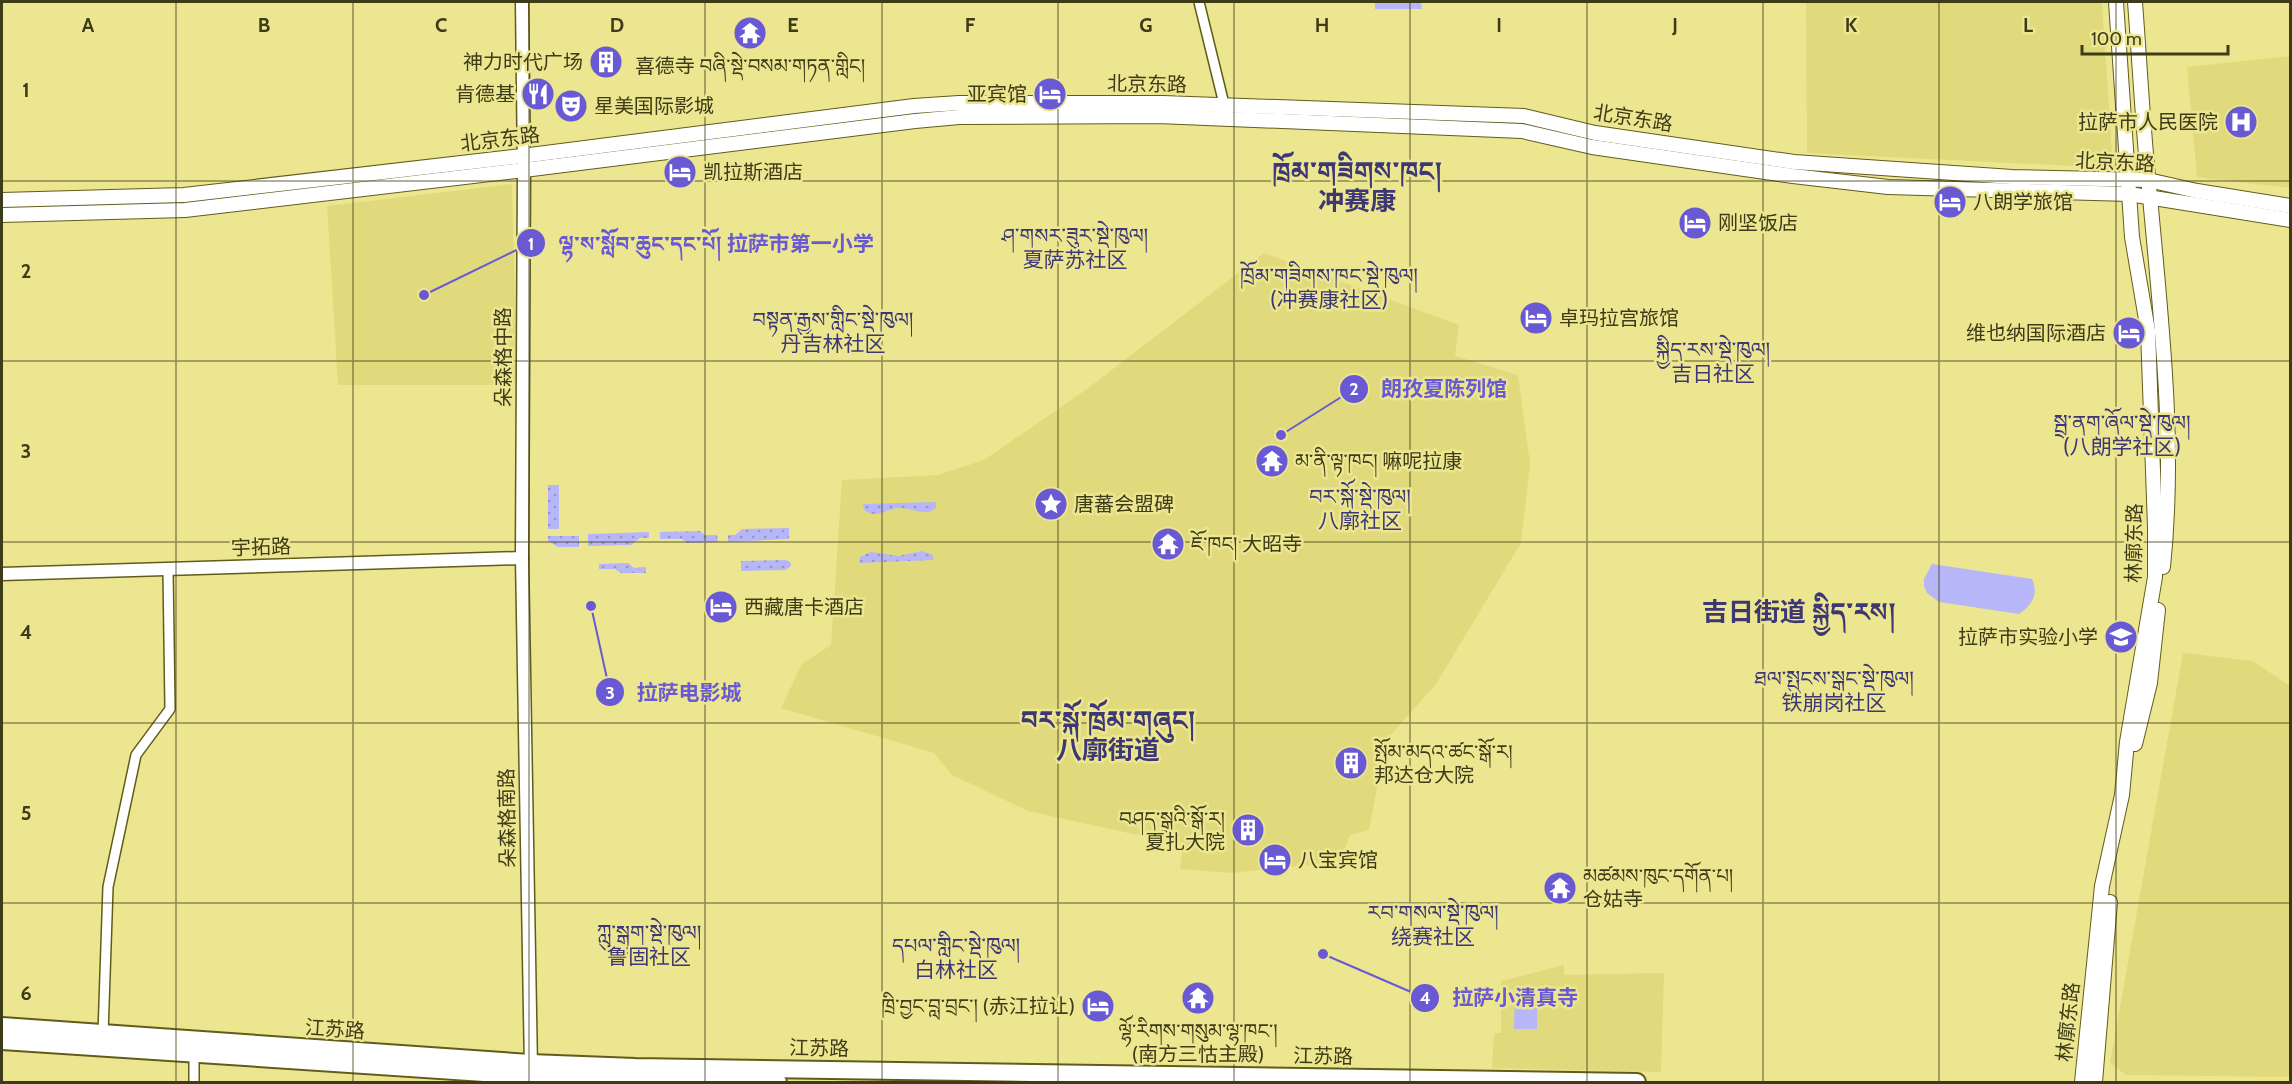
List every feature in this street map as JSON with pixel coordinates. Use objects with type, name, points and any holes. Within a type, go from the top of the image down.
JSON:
[{"type":"highway","name":"江苏路","points":[[2,1026],[103,1034],[194,1047]]},
{"type":"highway","name":"江苏路","points":[[2,1041],[194,1047],[531,1070],[778,1083]]},
{"type":"highway","name":"江苏路","points":[[531,1070],[635,1067],[1637,1083]]},
{"type":"main road","name":"林廓东路","points":[[2082,1083],[2102,886],[2122,795],[2127,742],[2155,577],[2156,527],[2148,331],[2132,237],[2116,2]]},
{"type":"main road","name":"林廓东路","points":[[2095,1083],[2111,888],[2136,742],[2150,683],[2167,529],[2169,475],[2164,338],[2148,180],[2135,2]]},
{"type":"main road","name":"北京东路","points":[[2,200],[184,195],[522,156],[914,106],[959,103],[1224,104],[1524,116],[1594,132],[1794,162],[2012,177],[2148,180],[2197,191],[2290,206]]},
{"type":"main road","name":"北京东路","points":[[2,215],[185,210],[960,117],[1158,116],[1522,131],[1592,147],[1793,176],[1888,187],[2129,194],[2290,220]]},
{"type":"street","name":"朵森格中路","points":[[522,2],[522,156],[524,170],[522,558]]},
{"type":"street","points":[[1199,2],[1224,104]]},
{"type":"street","name":"宇拓路","points":[[2,574],[522,558]]},
{"type":"street","name":"朵森格南路","points":[[522,558],[531,1070]]},
{"type":"street","points":[[103,1034],[108,887],[136,755],[171,709],[168,570]]},
{"type":"street","points":[[194,1047],[195,1083]]},
{"type":"shaded area","points":[[1375,2],[1421,2],[1422,9],[1375,9]]},
{"type":"shaded area","points":[[1806,2],[2102,2],[2113,168],[1807,153]]},
{"type":"shaded area","name":"拉萨市人民医院","points":[[2290,56],[2290,188],[2197,177],[2187,67]]},
{"type":"shaded area","points":[[512,184],[517,385],[338,385],[327,206]]},
{"type":"shaded area","points":[[1264,253],[1459,325],[1455,356],[1518,375],[1530,464],[1521,543],[1436,684],[1386,740],[1369,830],[1350,835],[1340,862],[1231,873],[1180,869],[1183,845],[1028,811],[952,775],[934,753],[781,708],[802,664],[831,645],[842,480],[938,475],[984,460],[1087,389]]},
{"type":"shaded area","points":[[548,485],[559,485],[559,529],[548,529]]},
{"type":"shaded area","points":[[936,502],[936,508],[928,512],[895,508],[877,514],[864,510],[863,504]]},
{"type":"shaded area","points":[[789,528],[789,539],[728,542],[728,535],[735,535],[742,529]]},
{"type":"shaded area","points":[[700,531],[705,535],[717,535],[718,542],[687,543],[682,539],[660,539],[660,532]]},
{"type":"shaded area","points":[[649,532],[649,538],[640,538],[631,545],[588,546],[588,534]]},
{"type":"shaded area","points":[[548,536],[579,536],[579,547],[558,547],[548,541]]},
{"type":"shaded area","points":[[922,551],[933,555],[933,560],[860,563],[860,557],[871,552],[898,556]]},
{"type":"shaded area","points":[[786,560],[791,563],[791,566],[786,570],[741,571],[741,561]]},
{"type":"shaded area","points":[[628,563],[634,568],[646,567],[646,573],[621,573],[615,569],[599,569],[599,564]]},
{"type":"shaded area","points":[[1932,564],[2032,579],[2035,590],[2033,599],[2019,614],[1939,602],[1927,593],[1924,586],[1924,579]]},
{"type":"shaded area","points":[[2183,653],[2253,661],[2290,686],[2290,1077],[2126,1075],[2110,1063]]},
{"type":"shaded area","points":[[1564,965],[1564,975],[1664,973],[1661,1072],[1492,1068],[1494,1033],[1501,1033],[1501,981]]},
{"type":"shaded area","points":[[1515,987],[1537,987],[1537,1029],[1514,1029]]},
{"type":"place","name":"喜德寺 བཞི་སྡེ་བསམ་གཏན་གླིང།","points":[[750,33]]},
{"type":"place","name":"神力时代广场","points":[[606,62]]},
{"type":"place","name":"肯德基","points":[[538,94]]},
{"type":"place","name":"亚宾馆","points":[[1050,94]]},
{"type":"place","name":"星美国际影城","points":[[571,106]]},
{"type":"place","name":"拉萨市人民医院","points":[[2241,122]]},
{"type":"place","name":"凯拉斯酒店","points":[[680,172]]},
{"type":"place","name":"八朗学旅馆","points":[[1950,202]]},
{"type":"place","name":"刚坚饭店","points":[[1695,223]]},
{"type":"place","name":"ལྷ་ས་སློབ་ཆུང་དང་པོ། 拉萨市第一小学","points":[[424,295]]},
{"type":"place","name":"卓玛拉宫旅馆","points":[[1536,318]]},
{"type":"place","name":"维也纳国际酒店","points":[[2129,333]]},
{"type":"place","name":"朗孜夏陈列馆","points":[[1281,435]]},
{"type":"place","name":"མ་ནི་ལྟ་ཁང། 嘛呢拉康","points":[[1272,461]]},
{"type":"place","name":"唐蕃会盟碑","points":[[1051,504]]},
{"type":"place","name":"ཇོ་ཁང། 大昭寺","points":[[1168,544]]},
{"type":"place","name":"拉萨电影城","points":[[591,606]]},
{"type":"place","name":"西藏唐卡酒店","points":[[721,607]]},
{"type":"place","name":"拉萨市实验小学","points":[[2121,637]]},
{"type":"place","name":"སྤོམ་མདའ་ཚང་སྒོ་ར། 邦达仓大院","points":[[1351,763]]},
{"type":"place","name":"བཤད་སྒྲའི་སྒོ་ར། 夏扎大院","points":[[1248,830]]},
{"type":"place","name":"八宝宾馆","points":[[1275,860]]},
{"type":"place","name":"མཚམས་ཁུང་དགོན་པ། 仓姑寺","points":[[1560,888]]},
{"type":"place","name":"拉萨小清真寺","points":[[1323,954]]},
{"type":"place","name":"ལྷོ་རིགས་གསུམ་ལྷ་ཁང་། (南方三怙主殿)","points":[[1198,998]]},
{"type":"place","name":"ཁྲི་བྱང་བླ་བྲང་། (赤江拉让)","points":[[1098,1006]]},
{"type":"district","name":"ཁྲོམ་གཟིགས་ཁང། 冲赛康","points":[[1357,186]]},
{"type":"district","name":"ཤ་གསར་ཟུར་སྡེ་ཁུལ། 夏萨苏社区","points":[[1075,248]]},
{"type":"district","name":"ཁྲོམ་གཟིགས་ཁང་སྡེ་ཁུལ། (冲赛康社区)","points":[[1329,288]]},
{"type":"district","name":"བསྟན་རྒྱས་གླིང་སྡེ་ཁུལ། 丹吉林社区","points":[[833,332]]},
{"type":"district","name":"སྐྱིད་རས་སྡེ་ཁུལ། 吉日社区","points":[[1713,362]]},
{"type":"district","name":"སྦྲ་ནག་ཞོལ་སྡེ་ཁུལ། (八朗学社区)","points":[[2122,435]]},
{"type":"district","name":"བར་སྐོ་སྡེ་ཁུལ། 八廓社区","points":[[1360,509]]},
{"type":"district","name":"吉日街道 སྐྱིད་རས།","points":[[1799,612]]},
{"type":"district","name":"ཐལ་སྤུངས་སྒང་སྡེ་ཁུལ། 铁崩岗社区","points":[[1834,691]]},
{"type":"district","name":"བར་སྐོ་ཁྲོམ་གཞུང། 八廓街道","points":[[1108,735]]},
{"type":"district","name":"རབ་གསལ་སྡེ་ཁུལ། 绕赛社区","points":[[1433,925]]},
{"type":"district","name":"ཀླུ་སྒུག་སྡེ་ཁུལ། 鲁固社区","points":[[649,945]]},
{"type":"district","name":"དཔལ་གླིང་སྡེ་ཁུལ། 白林社区","points":[[956,958]]}]
